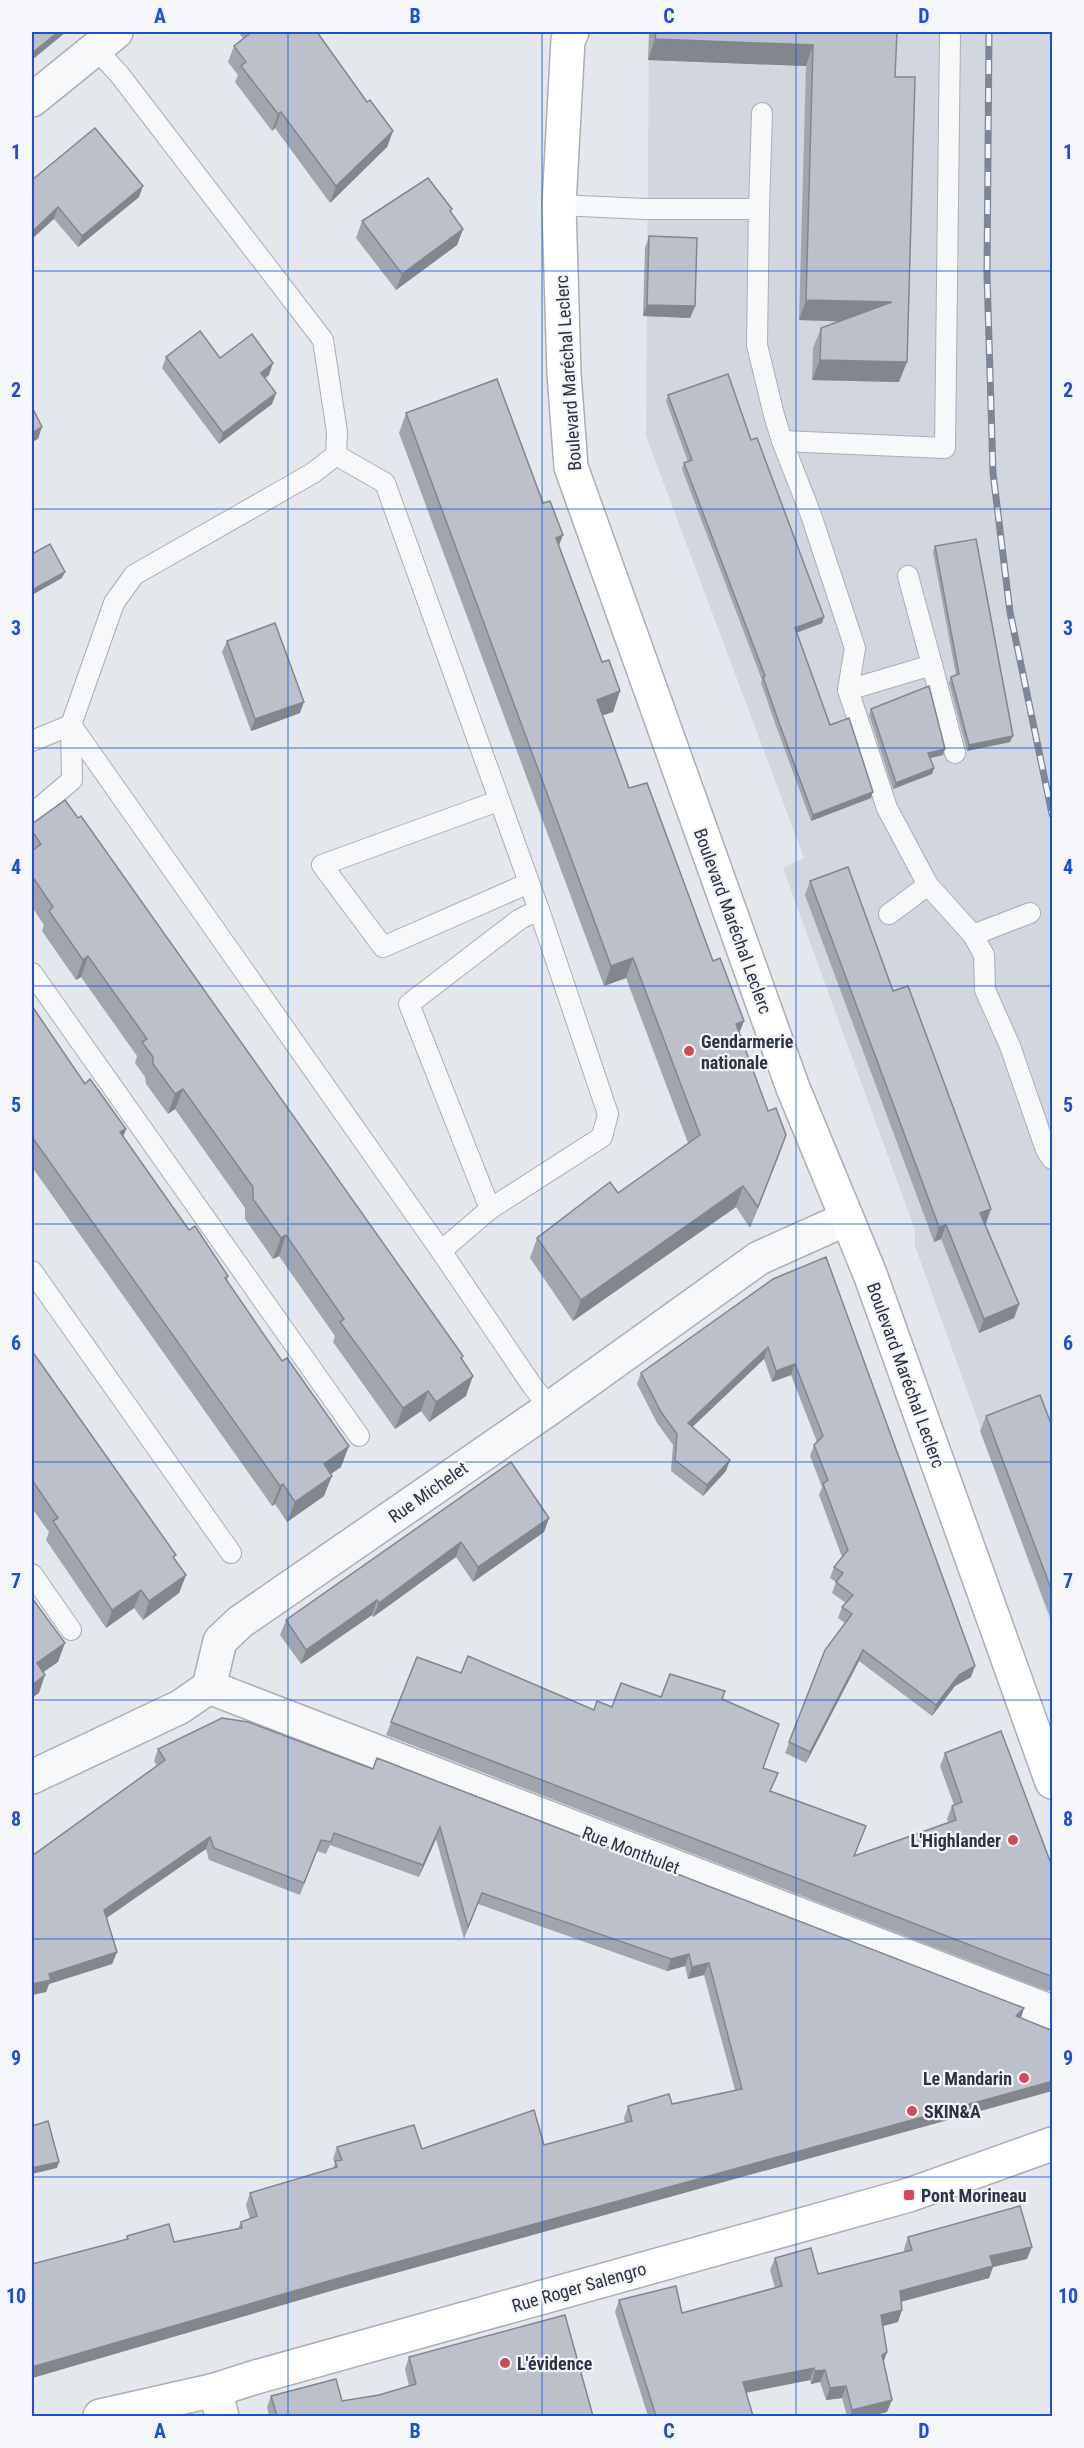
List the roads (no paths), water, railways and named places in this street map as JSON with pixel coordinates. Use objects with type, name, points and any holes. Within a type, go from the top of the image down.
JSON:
[{"type":"street","name":"Boulevard Maréchal Leclerc","points":[[572,32],[568,40],[559,205],[564,374],[571,467],[793,1088],[870,1274],[1053,1782]]},
{"type":"street","points":[[32,100],[105,39]]},
{"type":"street","name":"Rue Michelet","points":[[209,1687],[220,1641],[240,1622],[550,1408],[759,1258],[846,1219]]},
{"type":"street","points":[[32,1777],[180,1707],[209,1687]]},
{"type":"street","name":"Rue Monthulet","points":[[209,1687],[1053,2012]]},
{"type":"street","name":"Rue Roger Salengro","points":[[100,2416],[218,2403],[256,2377],[909,2195],[1053,2144]]},
{"type":"lane","points":[[782,441],[945,448],[950,36]]},
{"type":"lane","points":[[32,814],[72,780],[72,725],[114,603],[134,575],[313,473],[336,455],[337,432],[323,340],[118,74],[105,39]]},
{"type":"lane","points":[[762,113],[757,345],[782,441],[811,515],[855,648],[848,690],[887,808],[928,885],[973,935],[984,955],[985,990],[1010,1046],[1046,1150],[1053,1159]]},
{"type":"lane","points":[[559,205],[645,209],[759,209]]},
{"type":"lane","points":[[336,455],[385,483],[539,910],[608,1114],[602,1137],[490,1209],[441,1251]]},
{"type":"lane","points":[[908,576],[955,753]]},
{"type":"lane","points":[[848,690],[932,664]]},
{"type":"lane","points":[[32,741],[72,725]]},
{"type":"lane","points":[[72,725],[441,1251],[531,1384],[550,1408]]},
{"type":"lane","points":[[498,801],[322,865],[383,947],[529,883]]},
{"type":"lane","points":[[888,914],[928,885]]},
{"type":"lane","points":[[490,1209],[408,1004],[520,919],[539,910]]},
{"type":"lane","points":[[973,935],[1030,914]]},
{"type":"lane","points":[[32,973],[359,1436]]},
{"type":"lane","points":[[32,1270],[231,1553]]},
{"type":"lane","points":[[32,1574],[71,1630]]},
{"type":"railway","points":[[989,32],[987,274],[993,473],[1010,612],[1052,814]]},
{"type":"place","name":"Gendarmerie nationale","points":[[689,1051]]},
{"type":"place","name":"L'Highlander","points":[[1013,1840]]},
{"type":"place","name":"Le Mandarin","points":[[1024,2078]]},
{"type":"place","name":"SKIN&A","points":[[912,2111]]},
{"type":"place","name":"Pont Morineau","points":[[909,2195]]},
{"type":"place","name":"L'évidence","points":[[505,2363]]}]
